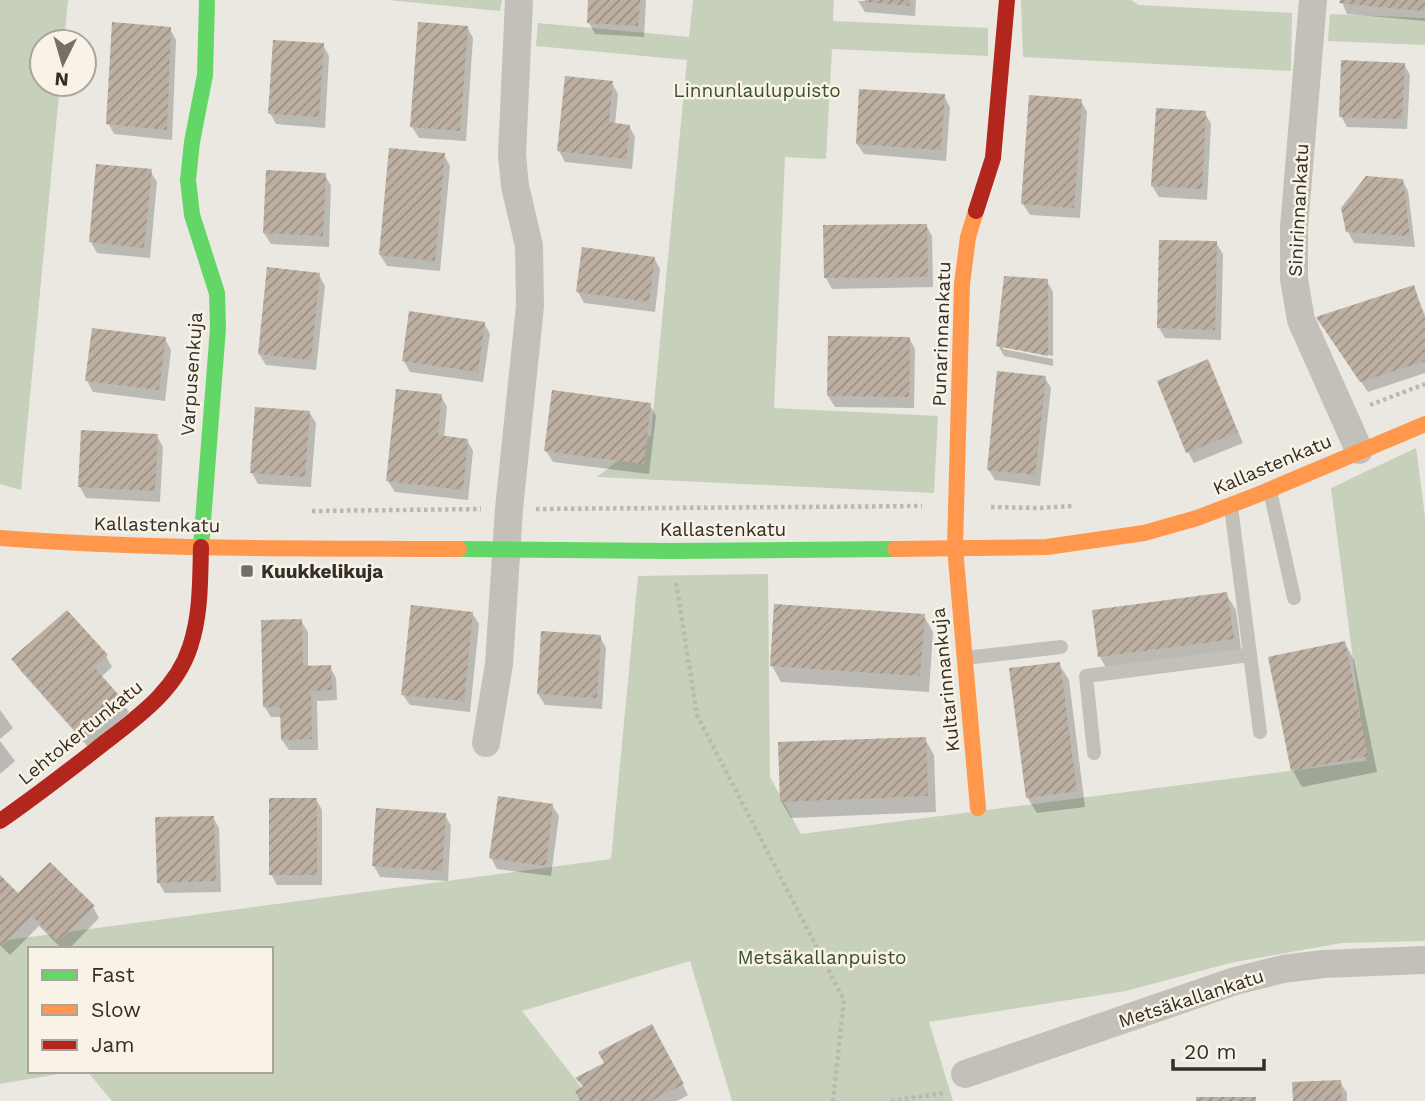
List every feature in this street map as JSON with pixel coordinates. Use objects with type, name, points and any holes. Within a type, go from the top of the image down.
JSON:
[{"type":"street","name":"Varpusenkuja","points":[[202,547],[202,512],[218,328],[217,293],[192,215],[188,180],[192,142],[205,75],[208,0]]},
{"type":"street","points":[[486,743],[499,664],[509,509],[530,306],[528,246],[514,186],[512,155],[519,0]]},
{"type":"street","name":"Punarinnankatu","points":[[955,548],[962,284],[968,237],[993,158],[1007,0]]},
{"type":"street","name":"Sinirinnankatu","points":[[1313,0],[1294,227],[1294,279],[1301,320],[1359,450]]},
{"type":"street","name":"Kallastenkatu","points":[[0,538],[62,543],[202,547],[671,551],[1047,547],[1144,533],[1197,519],[1425,424]]},
{"type":"street","name":"Lehtokertunkatu","points":[[0,821],[149,707],[176,678],[190,649],[199,613],[202,547]]},
{"type":"street","name":"Kultarinnankuja","points":[[955,548],[978,808]]},
{"type":"street","name":"Metsäkallankatu","points":[[965,1074],[1235,981],[1271,972],[1324,964],[1425,960]]},
{"type":"lane","points":[[1270,489],[1294,598]]},
{"type":"lane","points":[[1230,505],[1261,732]]},
{"type":"lane","points":[[964,658],[1060,646]]},
{"type":"lane","points":[[1094,752],[1086,676],[1250,654]]},
{"type":"path","points":[[1343,416],[1425,384]]},
{"type":"path","points":[[299,511],[957,506],[1039,508],[1086,505]]},
{"type":"path","points":[[671,551],[697,715],[844,1000],[833,1101]]},
{"type":"green space","points":[[0,0],[68,0],[65,28],[28,28],[28,98],[59,98],[21,490],[0,484]]},
{"type":"green space","points":[[388,0],[502,0],[500,11]]},
{"type":"green space","name":"Linnunlaulupuisto","points":[[693,0],[834,0],[833,21],[988,28],[988,56],[832,49],[826,159],[785,157],[774,408],[938,416],[934,493],[597,477],[651,435],[687,60],[536,46],[538,23],[689,37]]},
{"type":"green space","points":[[1021,0],[1131,0],[1139,5],[1292,13],[1291,71],[1023,57]]},
{"type":"green space","points":[[1330,14],[1425,18],[1425,45],[1328,41]]},
{"type":"green space","name":"Metsäkallanpuisto","points":[[1416,448],[1425,516],[1425,941],[1342,943],[1230,963],[1126,991],[929,1022],[953,1101],[732,1101],[690,961],[522,1011],[592,1101],[112,1101],[89,1073],[273,1073],[273,947],[28,947],[28,1073],[64,1073],[0,1084],[0,941],[611,859],[638,576],[768,574],[770,777],[801,834],[1366,761],[1331,488]]},
{"type":"building","points":[[588,0],[640,0],[638,26],[587,23]]},
{"type":"building","points":[[865,0],[910,0],[909,6]]},
{"type":"building","points":[[1340,0],[1425,0],[1425,11],[1339,3]]},
{"type":"building","points":[[112,22],[171,27],[167,130],[106,124]]},
{"type":"building","points":[[418,22],[468,26],[460,131],[410,127]]},
{"type":"building","points":[[273,40],[324,43],[319,117],[268,114]]},
{"type":"building","points":[[1341,60],[1405,63],[1402,119],[1339,117]]},
{"type":"building","points":[[565,76],[613,81],[609,122],[630,125],[626,159],[557,151]]},
{"type":"building","points":[[859,89],[945,94],[941,150],[856,144]]},
{"type":"building","points":[[1029,95],[1082,99],[1074,208],[1021,204]]},
{"type":"building","points":[[1156,108],[1206,111],[1202,189],[1151,186]]},
{"type":"building","points":[[389,148],[445,153],[435,261],[379,255]]},
{"type":"building","points":[[96,164],[152,169],[144,248],[89,242]]},
{"type":"building","points":[[266,170],[326,173],[323,236],[263,233]]},
{"type":"building","points":[[1366,176],[1403,179],[1410,236],[1346,232],[1341,208]]},
{"type":"building","points":[[927,224],[928,277],[824,278],[823,225]]},
{"type":"building","points":[[1159,240],[1217,241],[1215,330],[1157,328]]},
{"type":"building","points":[[582,247],[655,257],[649,302],[576,292]]},
{"type":"building","points":[[267,267],[320,273],[311,360],[258,354]]},
{"type":"building","points":[[1004,276],[1048,279],[1048,356],[996,346]]},
{"type":"building","points":[[1414,285],[1425,319],[1425,361],[1360,382],[1316,317]]},
{"type":"building","points":[[409,311],[485,322],[478,372],[402,361]]},
{"type":"building","points":[[92,328],[166,337],[159,390],[85,381]]},
{"type":"building","points":[[828,336],[910,337],[909,397],[827,396]]},
{"type":"building","points":[[1208,359],[1238,432],[1186,453],[1157,381]]},
{"type":"building","points":[[997,371],[1046,376],[1035,475],[987,470]]},
{"type":"building","points":[[396,389],[442,394],[438,435],[468,439],[463,490],[386,481]]},
{"type":"building","points":[[552,390],[651,403],[644,464],[544,451]]},
{"type":"building","points":[[255,407],[310,411],[305,477],[250,473]]},
{"type":"building","points":[[81,430],[158,434],[155,491],[78,487]]},
{"type":"building","points":[[1227,592],[1234,639],[1098,657],[1092,610]]},
{"type":"building","points":[[774,604],[925,614],[920,676],[770,666]]},
{"type":"building","points":[[411,605],[473,612],[464,701],[401,695]]},
{"type":"building","points":[[67,610],[108,655],[94,667],[124,701],[82,738],[11,659]]},
{"type":"building","points":[[302,619],[303,666],[331,665],[332,690],[311,691],[312,739],[281,740],[280,707],[263,707],[261,620]]},
{"type":"building","points":[[541,631],[601,635],[597,698],[537,694]]},
{"type":"building","points":[[1345,641],[1368,756],[1291,771],[1268,657]]},
{"type":"building","points":[[1060,662],[1077,791],[1026,798],[1009,668]]},
{"type":"building","points":[[926,737],[928,796],[780,802],[778,742]]},
{"type":"building","points":[[498,796],[553,804],[546,866],[489,858]]},
{"type":"building","points":[[269,798],[317,798],[317,875],[269,875]]},
{"type":"building","points":[[376,808],[446,813],[442,871],[372,866]]},
{"type":"building","points":[[214,816],[216,881],[157,883],[155,817]]},
{"type":"building","points":[[50,862],[95,906],[58,942],[32,916],[3,945],[0,942],[0,875],[18,893]]},
{"type":"building","points":[[652,1024],[684,1084],[651,1101],[580,1101],[575,1091],[584,1086],[575,1078],[604,1063],[598,1052]]},
{"type":"building","points":[[1341,1080],[1342,1101],[1293,1101],[1292,1082]]},
{"type":"building","points":[[1196,1097],[1256,1097],[1256,1101],[1196,1101]]},
{"type":"traffic: fast","points":[[201,547],[218,328],[217,293],[192,215],[188,180],[192,142],[205,75],[207,0]]},
{"type":"traffic: fast","points":[[459,549],[895,549]]},
{"type":"traffic: slow","points":[[976,211],[968,237],[962,284],[955,548],[978,808]]},
{"type":"traffic: slow","points":[[895,549],[1047,547],[1144,533],[1197,518],[1257,495],[1425,424]]},
{"type":"traffic: slow","points":[[0,538],[172,546],[459,549]]},
{"type":"traffic: jam","points":[[976,211],[993,158],[1007,0]]},
{"type":"traffic: jam","points":[[0,821],[136,718],[174,679],[190,647],[196,622],[201,547]]},
{"type":"place","name":"Kuukkelikuja","points":[[247,571]]}]
